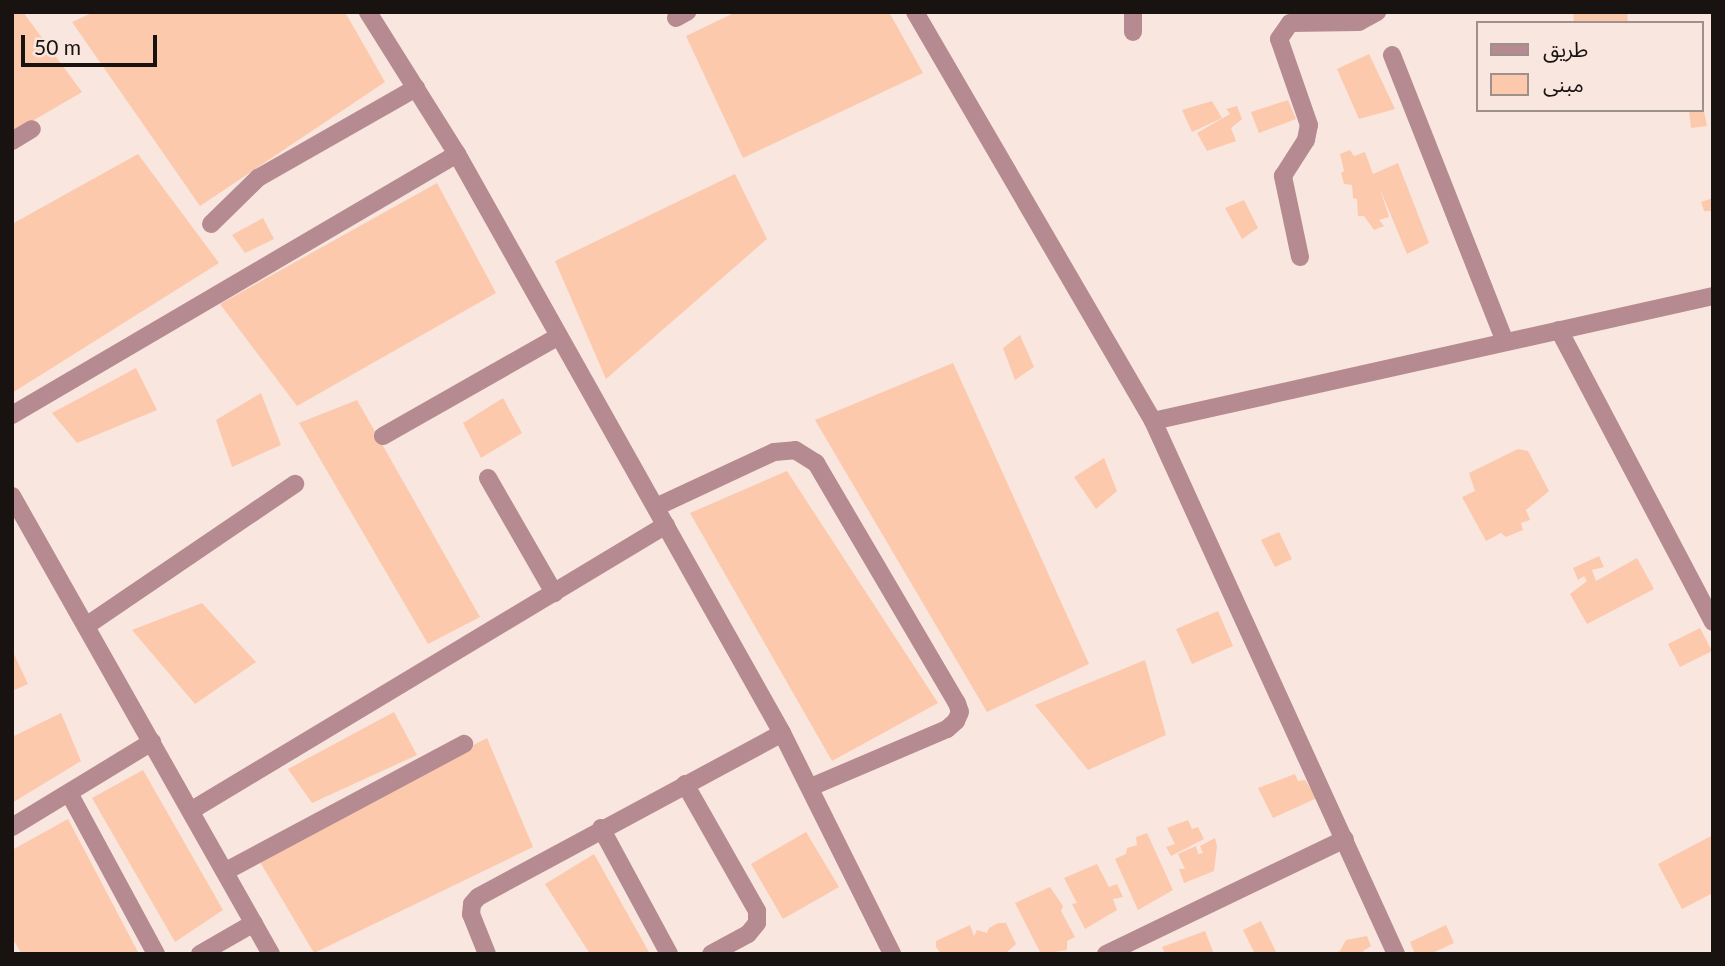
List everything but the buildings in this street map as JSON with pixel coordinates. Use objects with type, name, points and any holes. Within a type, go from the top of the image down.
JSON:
[{"type":"street","points":[[368,12],[457,154],[782,733],[892,954]]},
{"type":"street","points":[[915,12],[1153,421],[1396,954]]},
{"type":"street","points":[[1133,12],[1133,32]]},
{"type":"street","points":[[1300,257],[1283,176],[1306,140],[1309,125],[1279,39],[1290,23],[1359,22],[1377,12]]},
{"type":"street","points":[[1392,55],[1505,342]]},
{"type":"street","points":[[211,224],[258,178],[416,88]]},
{"type":"street","points":[[12,141],[32,129]]},
{"type":"street","points":[[12,415],[457,154]]},
{"type":"street","points":[[1153,421],[1713,296]]},
{"type":"street","points":[[1559,330],[1713,622]]},
{"type":"street","points":[[383,436],[559,337]]},
{"type":"street","points":[[656,507],[774,452],[795,450],[816,463],[957,703],[960,712],[956,721],[947,729],[811,787]]},
{"type":"street","points":[[488,478],[554,593]]},
{"type":"street","points":[[86,626],[295,484]]},
{"type":"street","points":[[12,496],[192,810],[271,954]]},
{"type":"street","points":[[192,810],[666,525]]},
{"type":"street","points":[[487,954],[471,914],[472,904],[478,897],[601,828],[782,733]]},
{"type":"street","points":[[12,827],[152,742]]},
{"type":"street","points":[[226,872],[464,744]]},
{"type":"street","points":[[685,784],[757,911],[757,923],[748,934],[711,954]]},
{"type":"street","points":[[69,793],[156,954]]},
{"type":"street","points":[[601,828],[669,954]]},
{"type":"street","points":[[1106,954],[1345,839]]},
{"type":"street","points":[[200,954],[254,923]]}]
